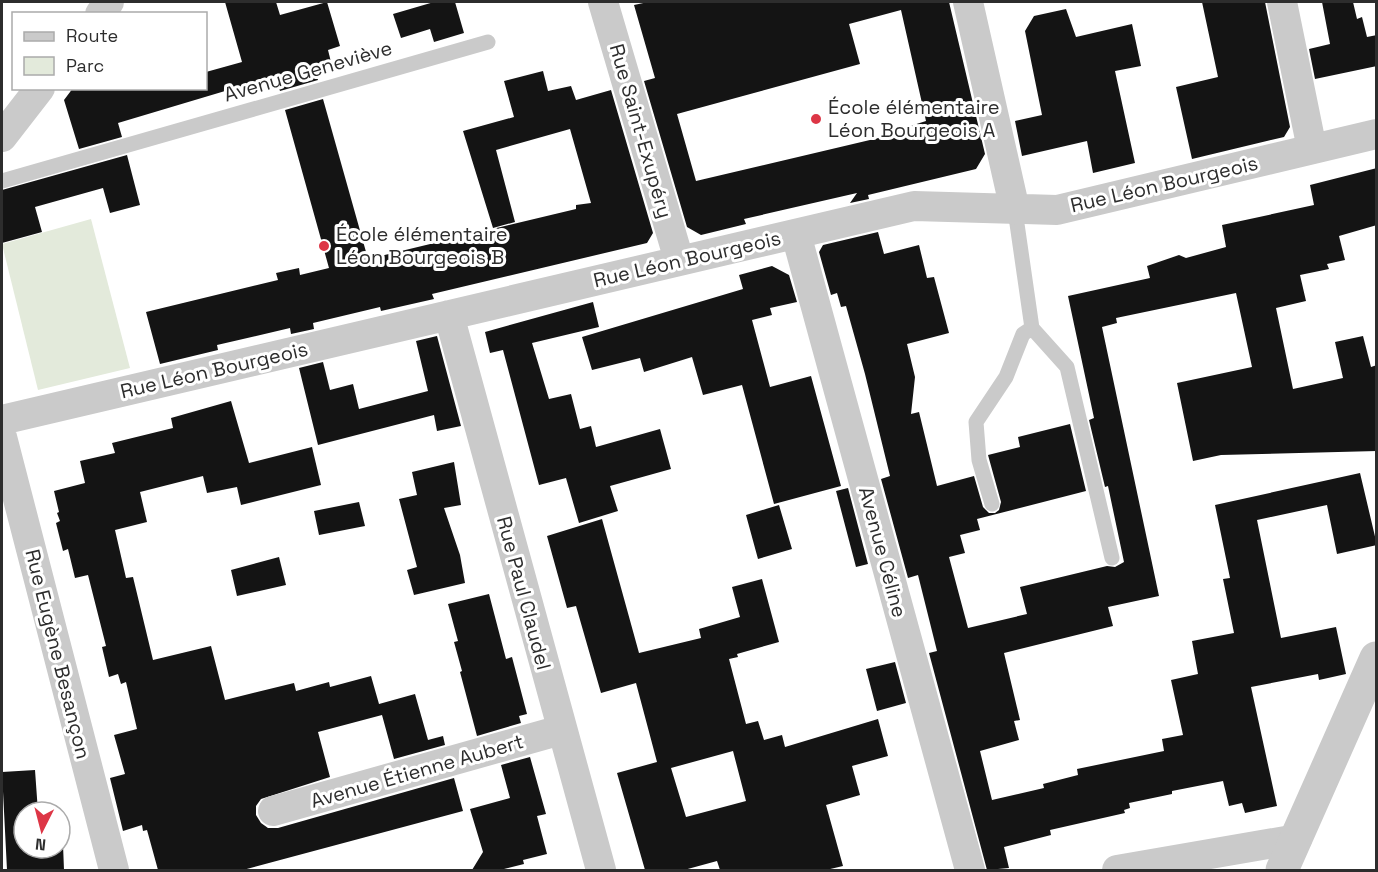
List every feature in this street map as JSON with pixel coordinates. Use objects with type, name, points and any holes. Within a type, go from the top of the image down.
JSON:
[{"type":"street","name":"Rue Saint-Exupéry","points":[[603,2],[679,260]]},
{"type":"street","points":[[968,2],[1015,210]]},
{"type":"street","points":[[1282,2],[1312,149]]},
{"type":"street","points":[[2,137],[38,90]]},
{"type":"street","name":"Rue Léon Bourgeois","points":[[2,420],[914,206],[1057,210],[1377,134]]},
{"type":"street","name":"Avenue Céline","points":[[796,234],[970,870]]},
{"type":"street","name":"Rue Paul Claudel","points":[[449,315],[601,870]]},
{"type":"street","name":"Rue Eugène Besançon","points":[[2,437],[114,870]]},
{"type":"street","points":[[1282,870],[1377,658]]},
{"type":"street","name":"Avenue Étienne Aubert","points":[[273,811],[561,730]]},
{"type":"street","points":[[1117,870],[1297,839]]},
{"type":"lane","name":"Avenue Geneviève","points":[[2,182],[488,42]]},
{"type":"lane","points":[[1015,210],[1032,328],[1067,367],[1112,558]]},
{"type":"lane","points":[[992,504],[979,460],[976,422],[1006,377],[1023,334],[1032,328]]},
{"type":"green space","points":[[91,219],[130,368],[38,390],[2,244]]},
{"type":"building","points":[[225,2],[276,2],[280,15],[327,2],[340,46],[328,50],[331,62],[314,67],[318,80],[280,91],[275,76],[118,123],[122,137],[79,149],[64,100],[72,90],[207,90],[207,72],[242,62]]},
{"type":"building","points":[[434,2],[455,2],[464,33],[434,42],[430,29],[401,38],[393,14]]},
{"type":"building","name":"École élémentaire Léon Bourgeois A","points":[[648,2],[949,2],[985,154],[976,169],[868,195],[869,199],[850,203],[857,193],[744,219],[746,224],[701,235],[687,227],[644,81],[655,78],[634,5]],"holes":[[[901,10],[926,121],[907,127],[908,131],[696,181],[677,114],[860,64],[849,24]]]},
{"type":"building","points":[[1202,2],[1265,2],[1290,127],[1284,137],[1192,159],[1176,87],[1218,77]]},
{"type":"building","points":[[1322,2],[1353,2],[1357,19],[1362,17],[1367,37],[1377,35],[1377,66],[1315,79],[1309,49],[1330,44]]},
{"type":"building","points":[[1066,9],[1076,37],[1132,24],[1141,66],[1115,71],[1135,163],[1093,173],[1087,141],[1022,156],[1015,121],[1042,115],[1025,31],[1034,16]]},
{"type":"building","points":[[543,71],[548,91],[571,86],[576,100],[611,90],[653,233],[647,243],[432,294],[434,299],[381,311],[380,307],[313,323],[314,329],[291,334],[290,328],[217,345],[218,350],[160,364],[146,312],[278,280],[276,273],[299,268],[300,275],[329,268],[285,110],[323,99],[368,259],[576,209],[576,205],[591,203],[570,129],[496,150],[515,222],[493,228],[463,131],[514,117],[504,81]]},
{"type":"building","points":[[127,155],[140,205],[110,213],[103,188],[35,207],[42,232],[2,243],[2,190]]},
{"type":"building","points":[[1377,168],[1377,225],[1339,236],[1345,260],[1327,264],[1329,269],[1300,275],[1306,301],[1276,308],[1293,389],[1343,378],[1335,342],[1363,336],[1371,367],[1377,365],[1377,451],[1221,455],[1193,461],[1177,383],[1252,367],[1236,293],[1116,318],[1117,323],[1102,327],[1159,596],[1108,607],[1113,626],[1004,653],[1020,720],[1014,721],[1019,740],[980,751],[992,800],[1044,788],[1043,784],[1078,775],[1077,769],[1164,751],[1162,739],[1183,735],[1171,680],[1198,674],[1192,641],[1234,633],[1223,579],[1230,578],[1215,505],[1360,473],[1377,545],[1337,554],[1327,505],[1257,520],[1281,638],[1336,627],[1346,674],[1319,680],[1318,674],[1251,687],[1277,806],[1245,813],[1242,803],[1229,806],[1223,781],[1172,791],[1172,794],[1129,803],[1130,808],[1124,810],[1125,813],[1050,830],[1051,835],[1004,847],[1009,868],[987,870],[929,653],[937,651],[918,575],[908,578],[881,479],[890,476],[865,374],[846,306],[841,307],[837,293],[831,295],[819,252],[823,245],[878,232],[884,254],[919,245],[927,278],[934,277],[949,333],[907,344],[915,377],[911,414],[919,412],[937,486],[974,476],[983,507],[989,513],[995,513],[999,510],[1001,502],[988,455],[1020,447],[1018,437],[1070,424],[1086,491],[977,519],[980,530],[960,535],[965,553],[949,557],[968,628],[1027,614],[1020,587],[1107,566],[1115,567],[1124,562],[1108,486],[1105,487],[1089,420],[1094,418],[1068,296],[1150,278],[1147,266],[1179,255],[1186,258],[1226,247],[1222,225],[1314,205],[1310,185]]},
{"type":"building","points":[[772,266],[789,275],[797,302],[770,308],[772,315],[752,320],[770,387],[811,376],[841,486],[774,504],[742,385],[703,395],[692,357],[644,372],[640,358],[592,370],[582,337],[743,289],[739,275]]},
{"type":"building","points":[[593,302],[599,327],[532,343],[549,399],[571,394],[580,429],[591,426],[596,447],[660,429],[671,469],[610,486],[618,511],[579,523],[566,478],[539,485],[503,350],[490,353],[485,332]]},
{"type":"building","points":[[437,336],[461,426],[437,431],[434,415],[318,445],[299,368],[323,362],[330,390],[353,384],[359,409],[428,391],[416,341]]},
{"type":"building","points":[[231,401],[249,463],[312,447],[321,485],[241,505],[237,487],[207,493],[203,476],[140,492],[147,522],[115,530],[126,578],[133,577],[153,660],[211,646],[225,700],[294,683],[296,691],[329,682],[330,687],[371,676],[379,704],[415,694],[428,740],[443,736],[445,745],[394,759],[382,715],[318,732],[330,777],[261,799],[256,806],[256,815],[268,828],[278,828],[454,778],[463,811],[243,870],[158,870],[147,830],[143,831],[142,825],[123,831],[110,778],[125,774],[114,735],[137,729],[126,682],[121,684],[118,674],[109,677],[102,647],[106,646],[88,575],[75,578],[68,549],[63,551],[56,523],[60,521],[54,491],[85,483],[80,461],[115,453],[112,443],[173,428],[171,418]]},
{"type":"building","points":[[454,462],[461,505],[444,508],[460,555],[465,583],[414,595],[407,570],[417,567],[399,499],[417,495],[412,472]]},
{"type":"building","points":[[848,488],[868,564],[856,567],[836,491]]},
{"type":"building","points":[[359,502],[365,526],[319,535],[314,511]]},
{"type":"building","points":[[779,505],[792,549],[758,559],[746,515]]},
{"type":"building","points":[[602,519],[639,653],[701,638],[699,629],[740,617],[732,587],[762,579],[779,642],[737,654],[738,657],[729,659],[746,724],[758,721],[764,740],[782,735],[785,747],[878,719],[888,756],[852,766],[860,795],[826,805],[843,866],[826,870],[720,870],[717,861],[684,870],[645,870],[617,773],[657,762],[636,683],[601,693],[576,606],[567,608],[547,536]],"holes":[[[733,751],[746,801],[686,817],[671,768]]]},
{"type":"building","points":[[279,557],[286,585],[237,596],[231,570]]},
{"type":"building","points":[[489,594],[506,659],[512,657],[527,714],[519,716],[521,723],[477,736],[460,672],[462,671],[454,642],[458,641],[448,604]]},
{"type":"building","points":[[895,662],[906,703],[877,711],[866,669]]},
{"type":"building","points":[[530,757],[546,814],[537,816],[547,854],[523,860],[524,864],[500,870],[472,870],[483,852],[470,809],[510,798],[501,765]]},
{"type":"building","points":[[35,770],[37,800],[12,800],[12,860],[64,860],[64,870],[7,870],[2,772]]},
{"type":"place","name":"École élémentaire Léon Bourgeois A","points":[[816,119]]},
{"type":"place","name":"École élémentaire Léon Bourgeois B","points":[[324,246]]}]
